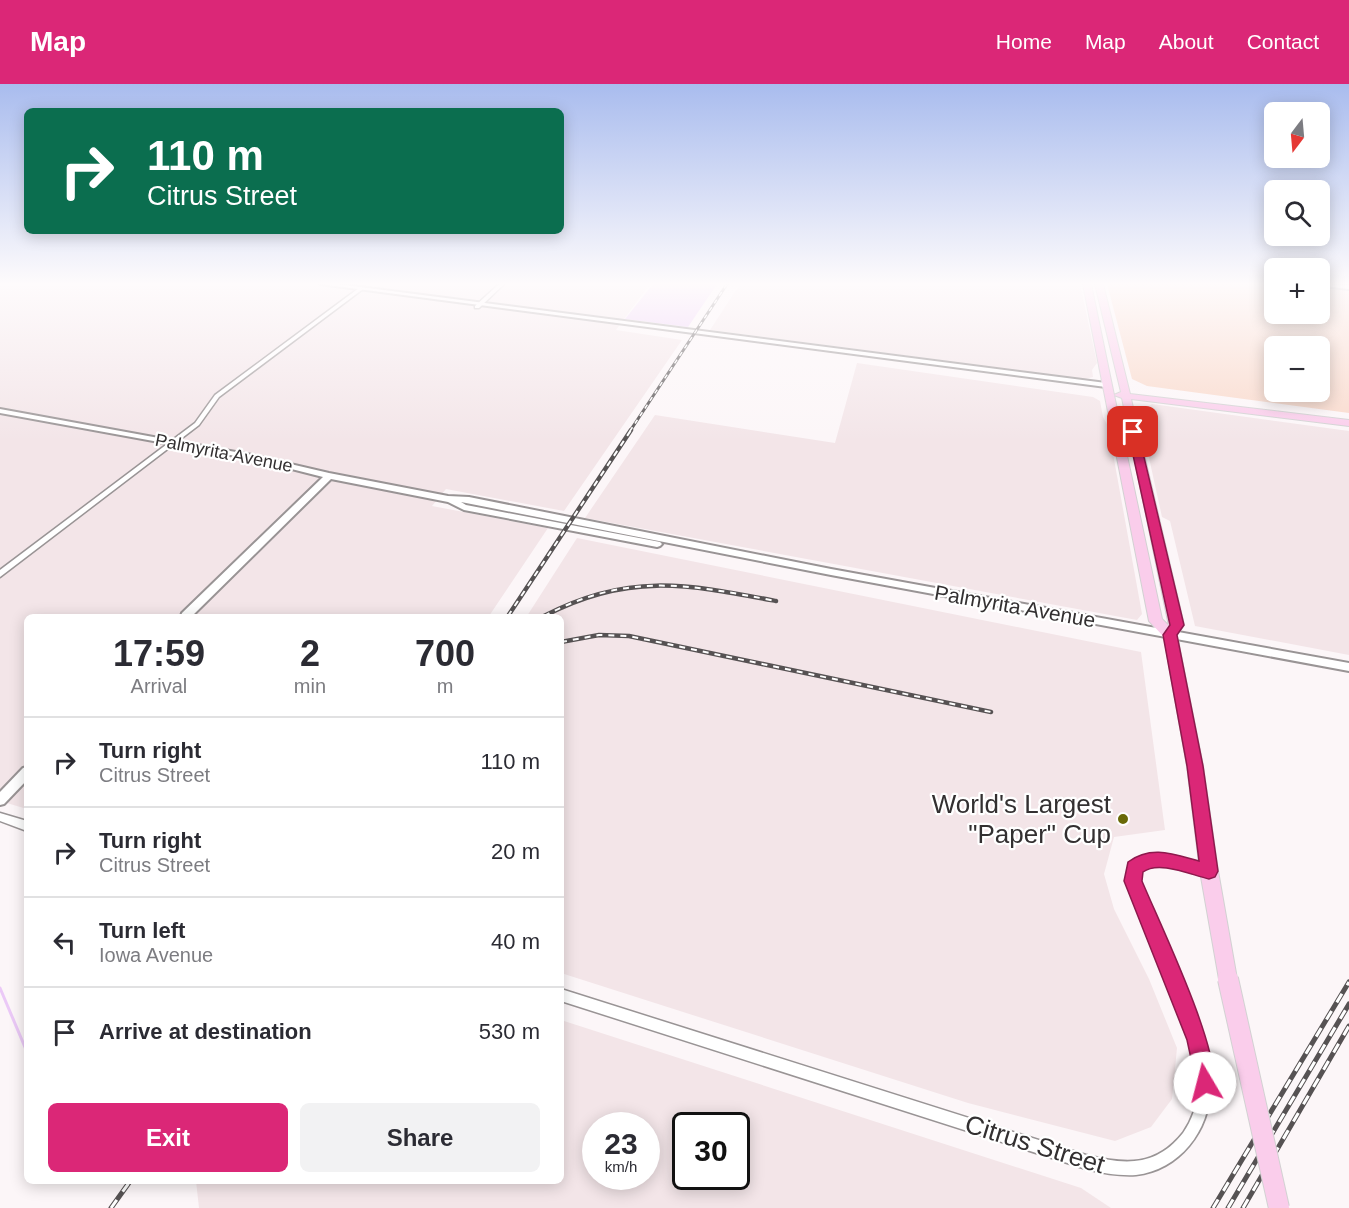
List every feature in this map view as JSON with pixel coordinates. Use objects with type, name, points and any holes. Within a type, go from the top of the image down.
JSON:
[{"type":"main road","points":[[1097,336],[1156,621],[1170,635],[1195,766],[1209,871],[1228,979],[1279,1208]]},
{"type":"main road","points":[[1112,336],[1177,625],[1170,635]]},
{"type":"main road","points":[[1107,388],[1263,414],[1292,415],[1349,423]]},
{"type":"street","points":[[0,574],[197,424],[217,396],[297,336]]},
{"type":"street","points":[[714,336],[1107,388]]},
{"type":"street","name":"Palmyrita Avenue","points":[[0,411],[281,463],[329,476],[448,499],[464,507],[539,522],[658,544],[681,543],[1349,667]]},
{"type":"street","points":[[188,614],[329,476]]},
{"type":"street","points":[[0,800],[24,775]]},
{"type":"street","points":[[0,817],[24,825]]},
{"type":"street","name":"Citrus Street","points":[[564,996],[1086,1162],[1116,1169],[1136,1169],[1165,1159],[1187,1140],[1200,1116],[1205,1083],[1197,1040],[1139,901],[1134,887],[1133,874],[1135,868],[1143,861],[1159,859],[1209,871]]},
{"type":"shaded area","points":[[0,336],[659,336],[682,340],[564,511],[446,489],[432,506],[548,528],[490,614],[24,614],[24,808],[0,801]]},
{"type":"shaded area","points":[[759,336],[1091,336],[1097,363],[1092,370],[1093,377],[1085,379]]},
{"type":"shaded area","points":[[1121,336],[1264,336],[1264,402],[1147,386],[1132,379]]},
{"type":"shaded area","points":[[1330,336],[1349,336],[1349,413],[1267,402],[1330,402]]},
{"type":"shaded area","points":[[857,363],[1093,397],[1100,401],[1103,417],[1108,426],[1142,614],[1137,620],[585,518],[655,415],[835,443]]},
{"type":"shaded area","points":[[1152,404],[1349,431],[1349,655],[1195,626],[1170,521],[1162,517],[1146,444],[1150,438],[1144,409]]},
{"type":"shaded area","points":[[577,538],[1141,652],[1165,830],[1114,837],[1104,874],[1114,909],[1149,979],[1177,1048],[1172,1099],[1151,1127],[1115,1141],[968,1103],[564,974],[564,614],[528,614]]},
{"type":"shaded area","points":[[564,1021],[1081,1188],[1111,1208],[199,1208],[196,1184],[564,1184]]},
{"type":"waterway","points":[[0,988],[24,1045]]},
{"type":"railway","points":[[630,431],[692,336]]},
{"type":"railway","points":[[509,614],[631,430]]},
{"type":"railway","points":[[548,614],[574,602],[631,587],[686,587],[776,601]]},
{"type":"railway","points":[[564,641],[599,635],[629,636],[991,712]]},
{"type":"railway","points":[[1213,1208],[1349,982]]},
{"type":"railway","points":[[1228,1208],[1349,1004]]},
{"type":"railway","points":[[1243,1208],[1349,1026]]},
{"type":"railway","points":[[111,1208],[128,1184]]},
{"type":"place","name":"World's Largest \"Paper\" Cup","points":[[1123,819]]},
{"type":"route","points":[[1133,432],[1177,625],[1170,635],[1195,766],[1209,871],[1159,859],[1150,860],[1143,861],[1135,868],[1133,881],[1139,901],[1197,1040],[1205,1083]]}]
